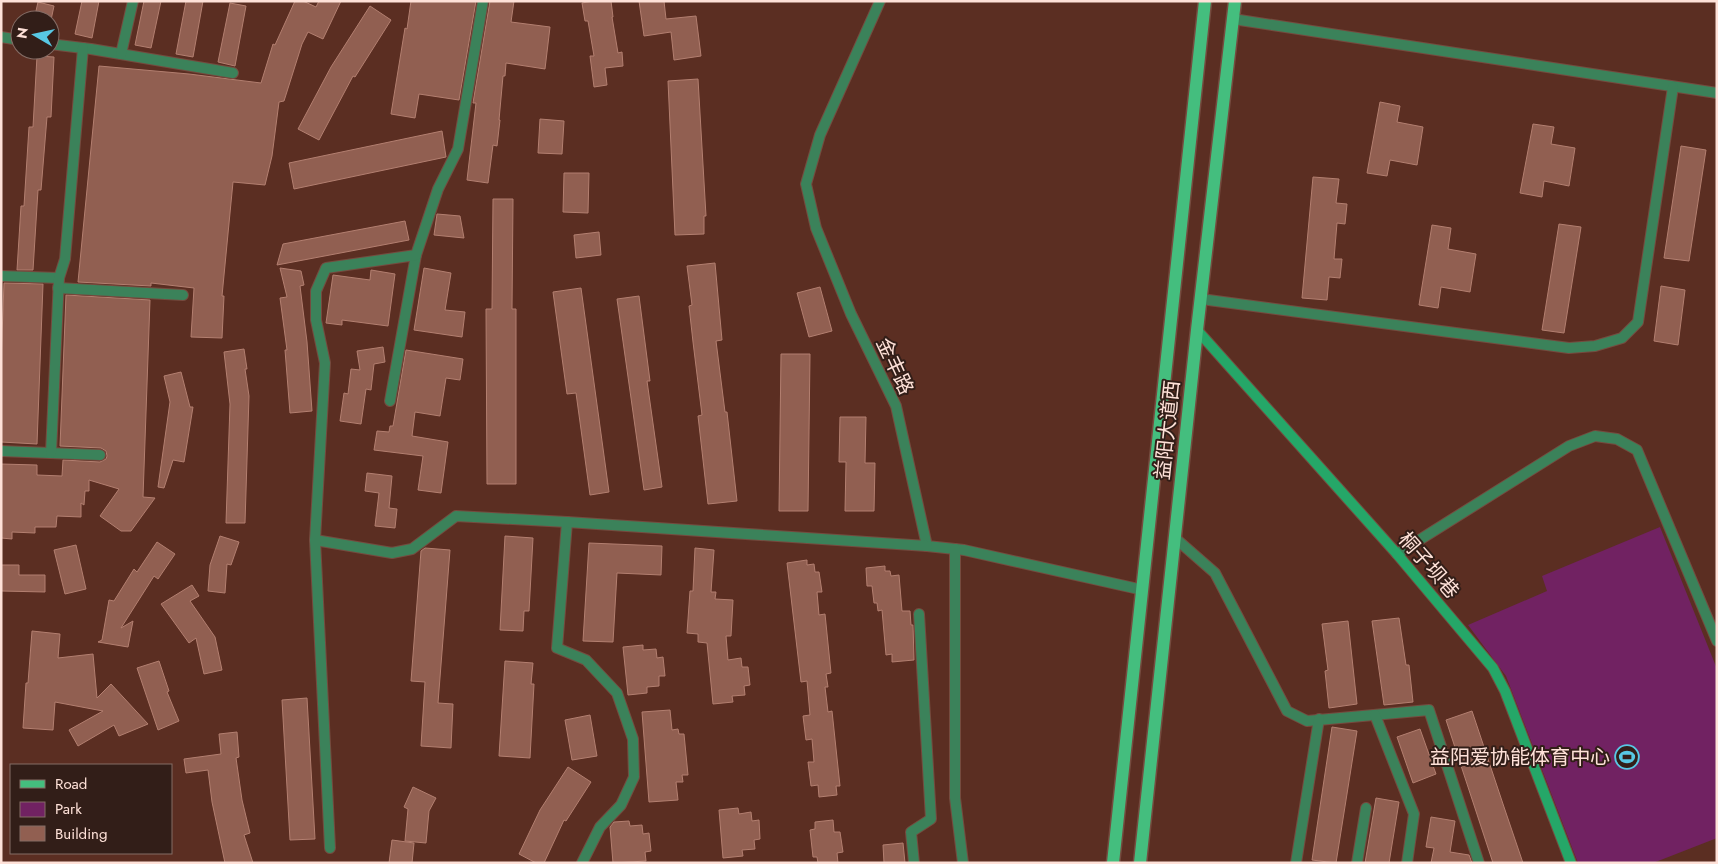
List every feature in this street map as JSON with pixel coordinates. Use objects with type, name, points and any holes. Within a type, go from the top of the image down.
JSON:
[{"type":"main road","name":"益阳大道西","points":[[1113,863],[1205,1]]},
{"type":"main road","name":"益阳大道西","points":[[1140,863],[1197,330],[1235,1]]},
{"type":"street","points":[[121,54],[133,1]]},
{"type":"street","points":[[390,400],[416,255],[438,189],[458,149],[483,1]]},
{"type":"street","name":"金丰路","points":[[880,1],[820,136],[806,184],[820,237],[851,314],[896,406],[927,546]]},
{"type":"street","points":[[1233,19],[1717,93]]},
{"type":"street","points":[[60,45],[233,73]]},
{"type":"street","points":[[51,453],[58,283],[65,259],[82,48]]},
{"type":"street","points":[[1201,298],[1569,348],[1595,346],[1622,338],[1638,322],[1673,87]]},
{"type":"street","points":[[330,848],[315,540],[324,363],[316,320],[316,291],[326,268],[416,255]]},
{"type":"street","points":[[1,276],[183,295]]},
{"type":"street","name":"桐子坝巷","points":[[1197,330],[1397,554],[1493,668],[1505,691],[1571,863]]},
{"type":"street","points":[[1397,554],[1569,446],[1595,436],[1617,440],[1637,450],[1717,641]]},
{"type":"street","points":[[1,451],[100,455]]},
{"type":"street","points":[[315,540],[392,553],[412,549],[456,516],[567,522],[954,549],[1143,590]]},
{"type":"street","points":[[567,522],[557,648],[586,660],[617,693],[633,739],[634,776],[621,805],[600,827],[582,863]]},
{"type":"street","points":[[1175,538],[1215,573],[1287,711],[1307,721],[1429,710],[1479,863]]},
{"type":"street","points":[[954,549],[955,798],[963,863]]},
{"type":"street","points":[[914,863],[911,832],[931,819],[919,614]]},
{"type":"street","points":[[1375,715],[1414,814],[1407,863]]},
{"type":"street","points":[[1296,863],[1319,719]]},
{"type":"street","points":[[1358,863],[1366,808]]},
{"type":"green space","name":"益阳爱协能体育中心","points":[[1660,527],[1717,669],[1717,838],[1653,863],[1578,863],[1506,676],[1468,625],[1547,591],[1542,576]]},
{"type":"building","points":[[82,1],[99,1],[92,38],[75,34]]},
{"type":"building","points":[[144,1],[161,1],[151,48],[135,45]]},
{"type":"building","points":[[186,1],[203,1],[193,57],[176,54]]},
{"type":"building","points":[[295,1],[303,1],[316,7],[319,1],[341,1],[323,39],[308,32],[302,44],[284,101],[279,102],[272,156],[265,185],[233,182],[222,296],[224,296],[222,338],[191,337],[194,288],[151,283],[151,286],[78,282],[99,66],[261,83],[273,44],[275,45]]},
{"type":"building","points":[[411,1],[476,1],[459,100],[419,94],[415,118],[391,114]]},
{"type":"building","points":[[490,1],[514,1],[511,22],[550,27],[545,69],[506,63],[505,76],[503,76],[497,146],[493,145],[488,183],[467,180],[476,103],[473,103]]},
{"type":"building","points":[[611,1],[618,53],[622,52],[623,66],[605,68],[607,85],[594,87],[590,56],[594,56],[588,21],[585,21],[582,3]]},
{"type":"building","points":[[639,1],[664,1],[666,19],[696,16],[701,56],[674,60],[671,32],[644,36]]},
{"type":"building","points":[[38,2],[54,6],[53,10],[36,10]]},
{"type":"building","points":[[230,3],[246,6],[235,66],[218,62]]},
{"type":"building","points":[[370,6],[391,20],[355,77],[353,76],[319,140],[298,129],[331,67]]},
{"type":"building","points":[[37,60],[54,60],[51,117],[47,117],[41,190],[38,190],[33,270],[17,270],[21,206],[24,206],[29,127],[33,127]]},
{"type":"building","points":[[698,79],[706,216],[704,216],[704,234],[675,235],[668,81]]},
{"type":"building","points":[[1380,102],[1400,106],[1397,122],[1423,127],[1417,165],[1390,160],[1387,176],[1367,173]]},
{"type":"building","points":[[540,119],[564,121],[562,154],[538,153]]},
{"type":"building","points":[[1533,124],[1554,127],[1551,144],[1575,148],[1569,186],[1544,181],[1542,197],[1520,193]]},
{"type":"building","points":[[442,131],[446,157],[294,189],[289,163]]},
{"type":"building","points":[[1681,146],[1706,150],[1689,261],[1664,258]]},
{"type":"building","points":[[564,173],[589,173],[588,213],[563,212]]},
{"type":"building","points":[[1313,177],[1339,179],[1336,203],[1347,204],[1345,224],[1337,223],[1334,259],[1342,259],[1340,278],[1329,277],[1327,300],[1302,298]]},
{"type":"building","points":[[493,199],[513,199],[512,309],[516,309],[516,484],[487,484],[486,309],[492,309]]},
{"type":"building","points":[[437,214],[460,216],[464,238],[434,235]]},
{"type":"building","points":[[405,221],[409,240],[277,265],[283,244]]},
{"type":"building","points":[[1559,224],[1581,227],[1564,333],[1542,330]]},
{"type":"building","points":[[1432,225],[1451,228],[1448,249],[1476,254],[1470,292],[1441,287],[1438,308],[1419,305]]},
{"type":"building","points":[[599,232],[601,255],[576,258],[574,235]]},
{"type":"building","points":[[715,263],[722,340],[716,341],[725,412],[727,412],[737,501],[708,504],[698,416],[702,415],[689,306],[692,305],[687,266]]},
{"type":"building","points":[[280,268],[301,271],[304,285],[300,286],[307,342],[312,411],[290,413],[285,350],[287,350],[280,298],[287,297]]},
{"type":"building","points":[[424,268],[451,273],[445,310],[465,312],[462,337],[414,330]]},
{"type":"building","points":[[371,270],[395,274],[388,326],[342,320],[342,325],[326,323],[333,275],[370,280]]},
{"type":"building","points":[[4,283],[43,284],[37,444],[1,442]]},
{"type":"building","points":[[1661,286],[1685,290],[1678,345],[1654,341]]},
{"type":"building","points":[[820,287],[832,331],[809,337],[797,293]]},
{"type":"building","points":[[581,288],[609,492],[590,495],[576,393],[567,394],[553,292]]},
{"type":"building","points":[[66,295],[150,300],[143,497],[155,498],[131,531],[121,531],[100,516],[119,489],[89,480],[89,491],[85,491],[84,505],[81,503],[81,517],[57,516],[56,527],[35,527],[35,533],[12,532],[12,539],[1,538],[1,464],[37,465],[37,475],[62,476],[63,460],[100,462],[106,459],[107,456],[106,451],[101,448],[60,446]]},
{"type":"building","points":[[639,296],[650,381],[647,381],[662,487],[644,490],[617,299]]},
{"type":"building","points":[[383,347],[385,362],[374,364],[371,390],[366,389],[361,424],[340,421],[344,393],[348,394],[351,369],[360,370],[357,351]]},
{"type":"building","points":[[244,349],[249,396],[245,523],[226,523],[230,404],[224,352]]},
{"type":"building","points":[[406,350],[463,359],[460,380],[446,378],[440,416],[415,412],[412,436],[448,442],[441,493],[418,490],[423,456],[374,450],[377,431],[389,432],[390,426],[393,426]]},
{"type":"building","points":[[781,354],[810,354],[808,511],[779,511]]},
{"type":"building","points":[[181,372],[190,407],[193,407],[184,462],[173,460],[164,488],[158,487],[170,402],[164,376]]},
{"type":"building","points":[[840,417],[866,417],[865,463],[875,463],[874,511],[845,511],[846,462],[839,462]]},
{"type":"building","points":[[367,473],[392,476],[389,508],[397,509],[395,528],[375,526],[379,493],[365,491]]},
{"type":"building","points":[[220,536],[239,542],[231,565],[227,564],[225,593],[208,591],[210,565]]},
{"type":"building","points":[[505,536],[533,538],[529,611],[524,611],[523,631],[500,630]]},
{"type":"building","points":[[157,542],[175,554],[158,579],[154,576],[121,628],[133,621],[128,647],[98,642],[102,640],[109,600],[114,601],[134,569],[137,572]]},
{"type":"building","points":[[589,543],[662,546],[661,575],[617,573],[613,642],[583,641]]},
{"type":"building","points":[[76,545],[86,589],[65,594],[54,550]]},
{"type":"building","points":[[425,548],[450,550],[438,703],[453,704],[451,748],[421,746],[425,682],[411,681],[421,551]]},
{"type":"building","points":[[695,548],[714,550],[711,592],[716,592],[715,599],[733,600],[731,636],[726,636],[728,660],[741,658],[742,667],[748,667],[750,685],[744,686],[745,695],[732,696],[733,702],[713,704],[707,643],[698,642],[698,634],[687,633],[690,591],[693,591]]},
{"type":"building","points":[[807,560],[807,565],[814,564],[815,572],[819,572],[822,592],[817,592],[819,615],[825,614],[831,673],[826,674],[828,687],[825,687],[828,712],[832,711],[840,786],[836,786],[837,795],[819,797],[818,785],[811,786],[808,762],[814,762],[812,739],[806,740],[803,716],[810,715],[807,681],[801,682],[787,563]]},
{"type":"building","points":[[1,565],[19,565],[19,575],[45,575],[45,592],[1,591]]},
{"type":"building","points":[[885,566],[885,571],[890,571],[891,576],[899,575],[902,611],[910,611],[911,625],[913,625],[914,660],[892,662],[892,654],[886,655],[882,610],[878,611],[877,603],[874,603],[872,586],[867,586],[866,568]]},
{"type":"building","points":[[192,585],[199,596],[190,601],[215,637],[222,670],[204,674],[196,638],[189,643],[161,604]]},
{"type":"building","points":[[1399,618],[1406,665],[1409,665],[1413,702],[1384,705],[1372,621]]},
{"type":"building","points":[[1348,621],[1357,704],[1329,708],[1325,671],[1328,670],[1322,624]]},
{"type":"building","points":[[32,631],[60,634],[58,658],[93,654],[97,698],[111,684],[148,724],[119,736],[114,725],[78,746],[69,730],[103,711],[55,702],[53,730],[23,728]]},
{"type":"building","points":[[643,645],[643,650],[656,649],[657,658],[663,657],[665,676],[659,676],[659,686],[647,687],[647,693],[628,695],[623,647]]},
{"type":"building","points":[[159,661],[169,691],[167,692],[179,721],[158,730],[137,668]]},
{"type":"building","points":[[505,661],[533,663],[531,684],[534,684],[530,758],[499,756]]},
{"type":"building","points":[[307,698],[315,839],[290,840],[282,700]]},
{"type":"building","points":[[670,710],[672,730],[678,729],[679,734],[684,734],[688,775],[682,775],[683,782],[676,782],[678,800],[649,802],[642,712]]},
{"type":"building","points":[[1472,711],[1523,863],[1493,863],[1446,720]]},
{"type":"building","points":[[590,715],[597,756],[572,760],[565,720]]},
{"type":"building","points":[[1332,727],[1357,731],[1336,863],[1312,860]]},
{"type":"building","points":[[1420,729],[1436,774],[1413,783],[1397,737]]},
{"type":"building","points":[[237,732],[239,757],[236,758],[242,800],[250,833],[244,835],[253,863],[225,863],[212,802],[208,770],[186,773],[184,759],[221,754],[219,734]]},
{"type":"building","points":[[568,767],[591,782],[566,821],[564,820],[544,863],[536,863],[519,854],[540,810]]},
{"type":"building","points":[[413,787],[436,798],[429,811],[426,843],[405,841],[408,809],[404,807]]},
{"type":"building","points":[[1376,798],[1399,802],[1389,863],[1365,863]]},
{"type":"building","points":[[738,808],[739,814],[751,812],[752,821],[759,820],[760,839],[754,840],[755,849],[742,850],[743,856],[723,858],[719,810]]},
{"type":"building","points":[[1431,817],[1455,821],[1450,852],[1469,855],[1472,863],[1431,863],[1434,848],[1426,847]]},
{"type":"building","points":[[833,820],[834,832],[840,832],[843,852],[837,853],[838,863],[818,863],[817,857],[813,857],[810,830],[815,829],[815,822]]},
{"type":"building","points":[[629,821],[630,826],[642,825],[643,834],[649,833],[651,851],[645,852],[646,861],[613,863],[610,827],[614,822]]},
{"type":"building","points":[[392,840],[414,843],[412,863],[389,863]]},
{"type":"building","points":[[903,843],[905,863],[884,863],[883,845]]},
{"type":"place","name":"益阳爱协能体育中心","points":[[1627,757]]}]
